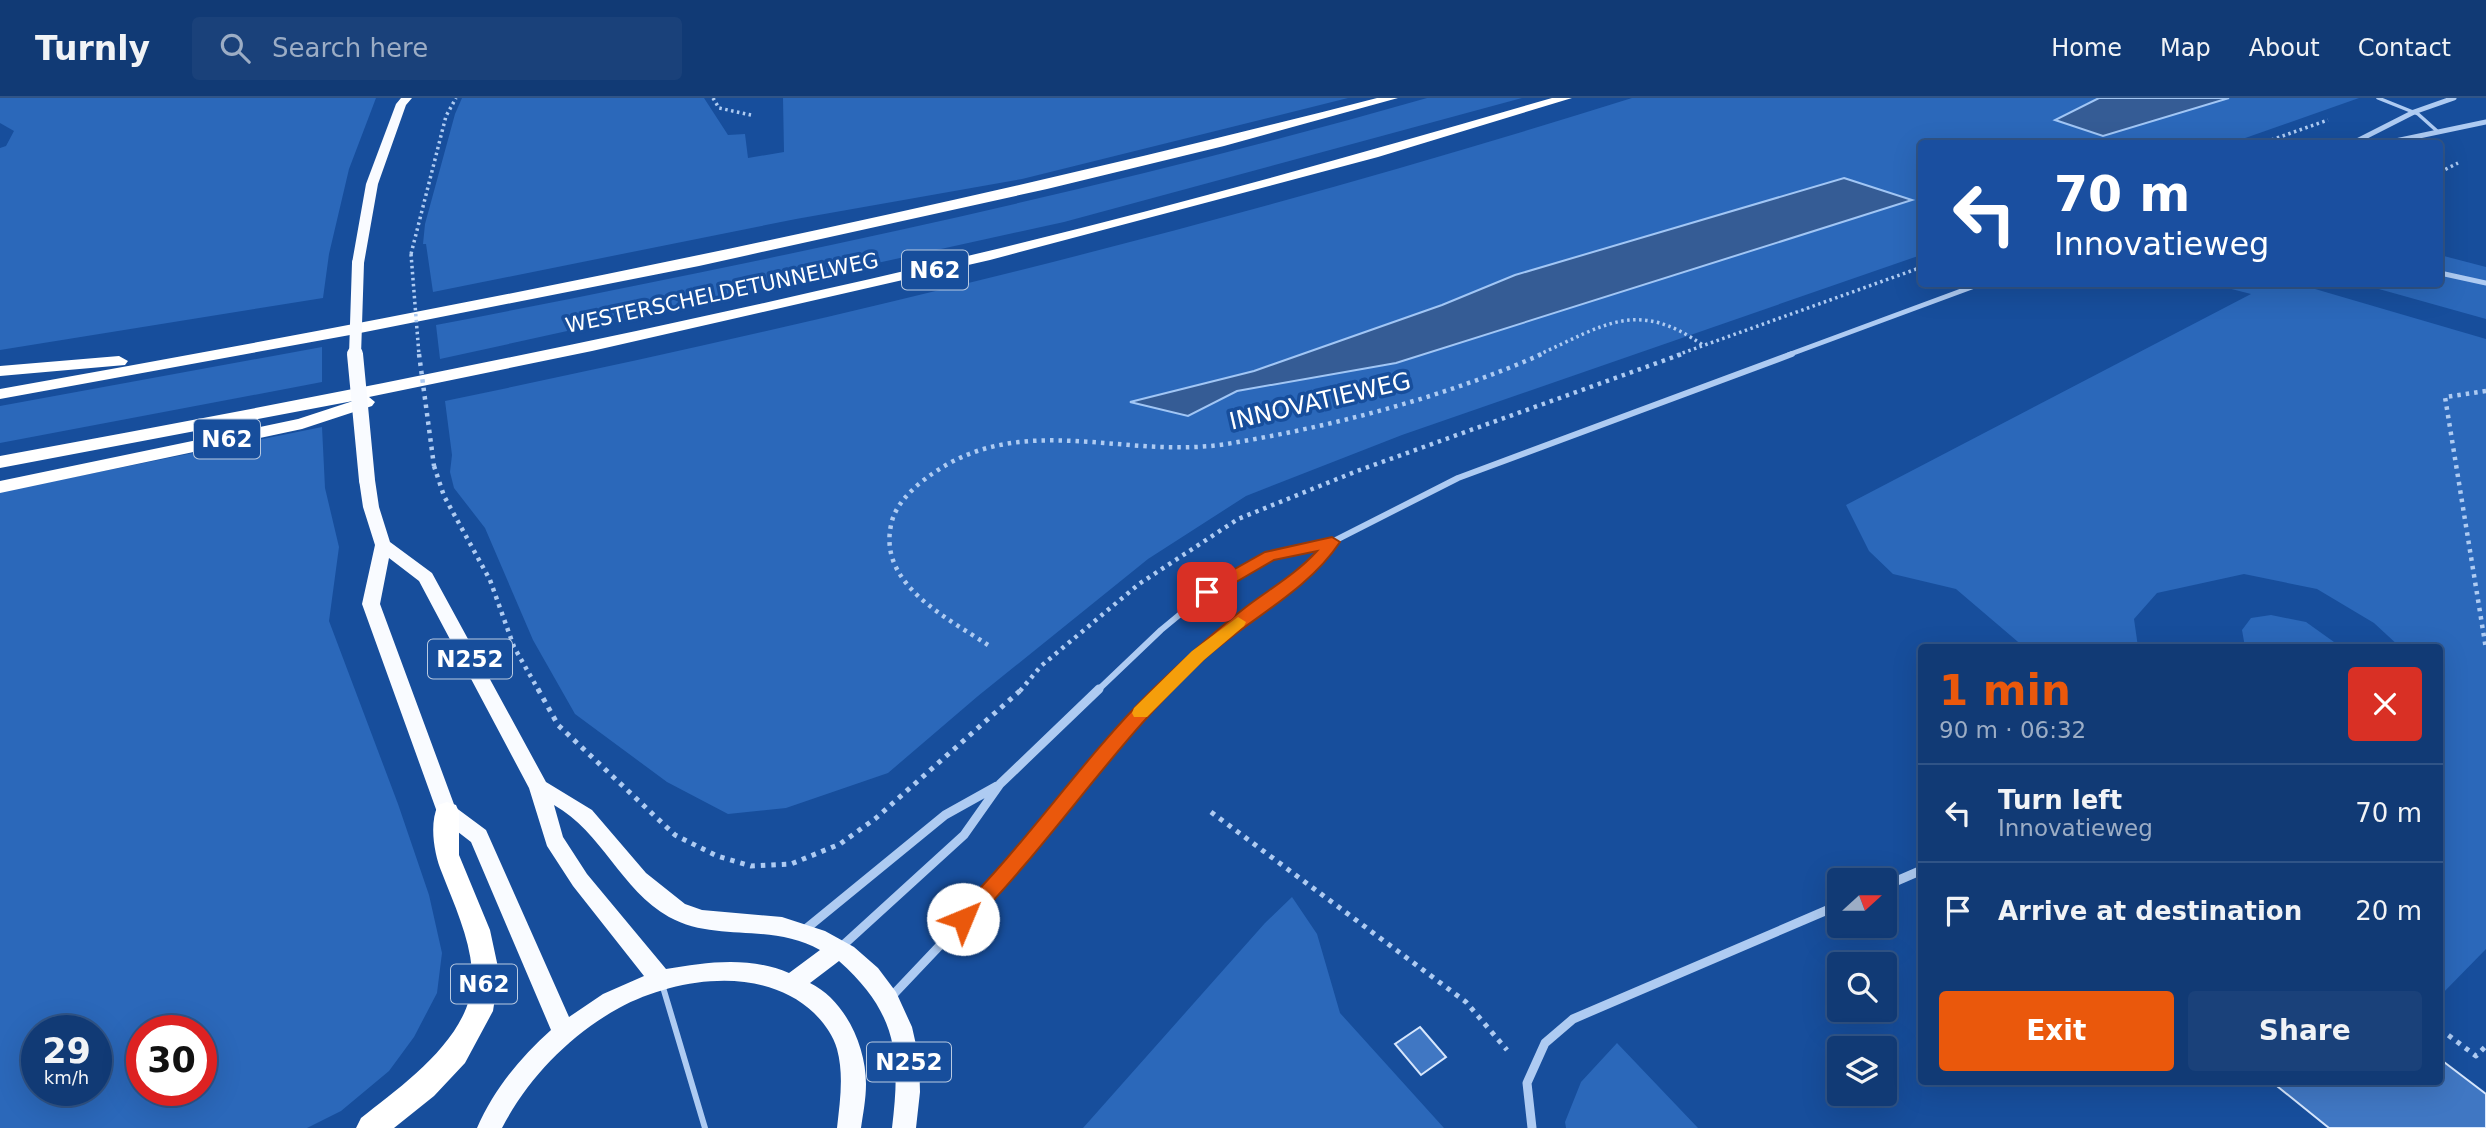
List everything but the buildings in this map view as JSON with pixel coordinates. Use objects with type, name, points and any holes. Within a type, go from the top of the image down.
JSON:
[{"type":"highway","name":"WESTERSCHELDETUNNELWEG","points":[[0,394],[461,311],[889,222],[1245,138],[1392,98]]},
{"type":"highway","name":"WESTERSCHELDETUNNELWEG","points":[[0,462],[657,332],[1010,252],[1292,178],[1566,98]]},
{"type":"highway","name":"N62","points":[[0,371],[226,354]]},
{"type":"highway","name":"N62","points":[[0,487],[302,424],[450,374]]},
{"type":"highway","name":"N62","points":[[371,1128],[424,1086],[455,1054],[479,1011],[486,972],[477,930],[447,855],[447,812]]},
{"type":"main road","name":"N252","points":[[403,100],[372,184],[358,262],[355,359],[371,507],[383,545],[371,604],[447,812]]},
{"type":"main road","name":"N252","points":[[383,545],[426,577],[539,788],[554,839],[580,880],[661,980]]},
{"type":"main road","name":"N252","points":[[539,788],[583,814],[641,883],[678,912],[709,921],[781,925],[838,950],[874,978],[890,999],[903,1029],[910,1067],[904,1128]]},
{"type":"main road","points":[[447,812],[479,836],[514,911],[565,1035]]},
{"type":"main road","points":[[792,983],[838,950]]},
{"type":"main road","name":"N252","points":[[489,1128],[515,1083],[538,1057],[565,1035],[611,1003],[661,980],[707,971],[752,971],[792,983],[829,1008],[851,1046],[856,1094],[849,1128]]},
{"type":"street","points":[[2359,140],[2414,112],[2454,98]]},
{"type":"street","points":[[2398,140],[2486,122]]},
{"type":"street","points":[[2443,274],[2486,283]]},
{"type":"street","points":[[838,950],[964,835],[1000,784],[1161,630],[1207,592],[1270,556],[1332,542],[1458,478],[1972,287]]},
{"type":"street","points":[[890,999],[1000,882],[1133,720],[1198,656],[1252,611],[1305,574],[1332,542]]},
{"type":"street","points":[[801,933],[945,815],[1000,784]]},
{"type":"street","points":[[1897,881],[1918,872]]},
{"type":"street","points":[[1532,1128],[1527,1083],[1545,1043],[1573,1019],[1827,910]]},
{"type":"lane","points":[[2378,98],[2414,112],[2437,131]]},
{"type":"lane","points":[[661,980],[705,1128]]},
{"type":"path","points":[[456,98],[446,116],[411,254],[417,339],[434,466],[444,496],[490,580],[514,647],[558,725],[676,835],[717,856],[751,866],[791,863],[840,844],[876,818]]},
{"type":"path","points":[[713,98],[719,108],[751,115]]},
{"type":"path","points":[[719,108],[720,98]]},
{"type":"path","points":[[2271,140],[2384,100]]},
{"type":"path","name":"INNOVATIEWEG","points":[[988,645],[922,599],[893,563],[887,543],[890,528],[908,493],[950,461],[1010,441],[1079,441],[1185,449],[1212,446],[1373,411],[1418,398],[1515,365],[1633,318],[1667,323],[1705,346],[1918,268]]},
{"type":"path","points":[[2486,391],[2445,397],[2486,649]]},
{"type":"path","points":[[1211,812],[1465,1002],[1513,1058],[1527,1083]]},
{"type":"path","points":[[2443,1031],[2476,1056],[2486,1046]]},
{"type":"shaded area","points":[[0,98],[376,98],[349,169],[329,254],[323,298],[0,350],[0,148],[6,146],[14,131],[0,123]]},
{"type":"shaded area","points":[[462,98],[704,98],[728,135],[745,134],[748,158],[784,152],[783,98],[1348,98],[1022,179],[796,219],[433,292],[426,244],[423,244],[425,224],[455,114]]},
{"type":"shaded area","points":[[1427,98],[1522,98],[1064,222],[440,359],[436,325],[810,250],[1058,194]]},
{"type":"shaded area","points":[[1632,98],[2099,98],[2056,120],[2103,136],[2229,98],[2359,98],[2240,140],[1918,140],[1918,256],[1402,435],[1246,496],[1148,559],[978,696],[888,773],[786,808],[728,814],[667,782],[575,714],[533,640],[485,528],[454,488],[450,472],[452,455],[445,401],[894,301],[1338,186]],"holes":[[[1844,178],[1911,200],[1396,363],[1237,391],[1132,402],[1254,371],[1442,305],[1515,275]]]},
{"type":"shaded area","points":[[2099,98],[2229,98],[2103,136],[2055,120]]},
{"type":"shaded area","points":[[1844,178],[1912,200],[1396,363],[1237,391],[1188,416],[1130,402],[1254,371],[1442,305],[1515,275]]},
{"type":"shaded area","points":[[2443,256],[2486,267],[2486,319],[2372,287],[2443,287]]},
{"type":"shaded area","points":[[2224,287],[2308,287],[2486,339],[2486,949],[2443,993],[2443,644],[2397,644],[2374,623],[2317,589],[2244,574],[2157,593],[2134,619],[2138,644],[2020,644],[1956,589],[1893,574],[1869,551],[1846,505],[2251,294]]},
{"type":"shaded area","points":[[322,347],[322,382],[0,443],[0,406]]},
{"type":"shaded area","points":[[322,427],[325,488],[339,547],[329,621],[429,895],[442,953],[437,993],[414,1037],[389,1071],[341,1111],[307,1128],[0,1128],[0,492]]},
{"type":"shaded area","points":[[2271,615],[2306,622],[2337,644],[2244,644],[2242,630],[2251,618]]},
{"type":"shaded area","points":[[1292,897],[1317,934],[1340,1013],[1444,1128],[1083,1128],[1265,923]]},
{"type":"shaded area","points":[[1617,1043],[1698,1128],[1566,1128],[1565,1122],[1581,1082]]},
{"type":"slow traffic","points":[[1140,713],[1198,656],[1238,622]]},
{"type":"route","points":[[963,919],[1000,882],[1133,720],[1198,656],[1252,611],[1305,574],[1332,542],[1270,556],[1207,592]]}]
